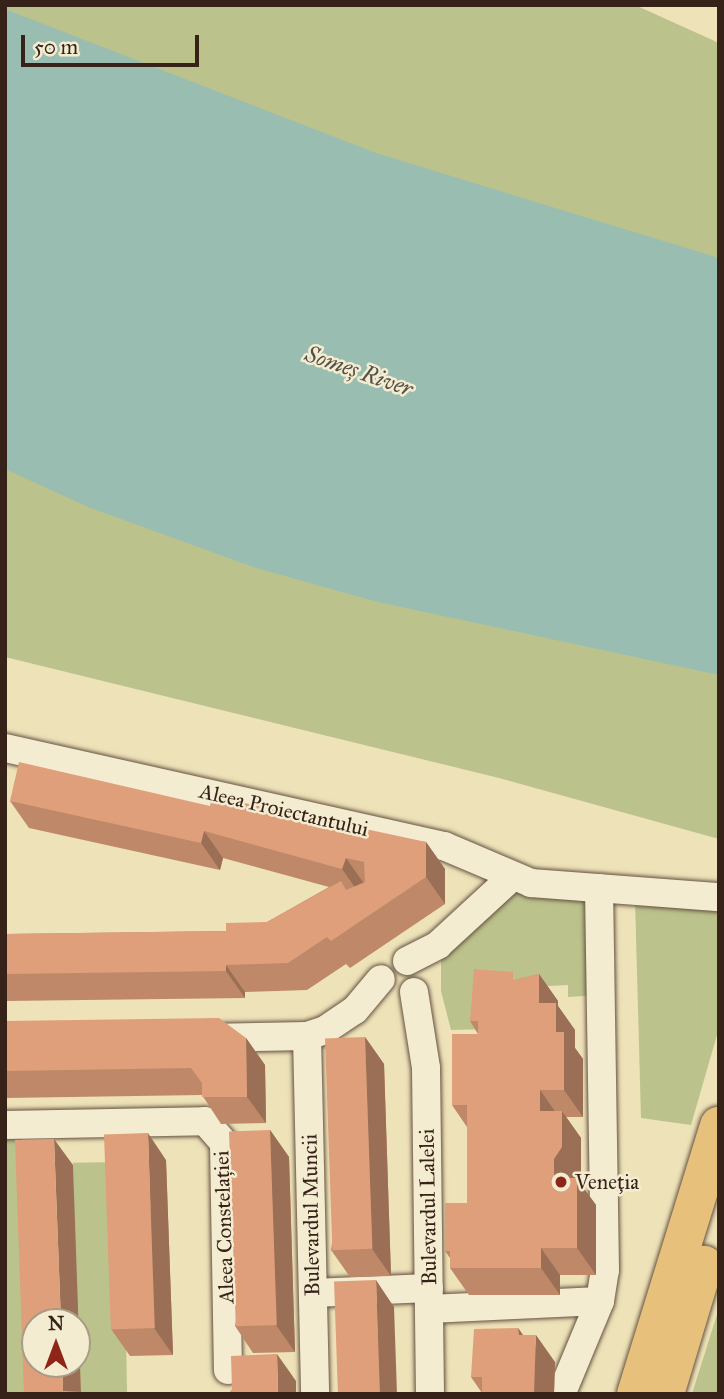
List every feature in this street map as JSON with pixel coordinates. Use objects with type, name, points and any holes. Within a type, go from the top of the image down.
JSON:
[{"type":"main road","points":[[636,1394],[719,1126]]},
{"type":"main road","points":[[665,1394],[719,1216]]},
{"type":"street","name":"Aleea Proiectantului","points":[[5,748],[444,846],[475,856],[512,877],[556,887],[719,897]]},
{"type":"street","points":[[184,1039],[307,1035],[342,1021],[355,1010],[401,983],[512,877]]},
{"type":"street","points":[[563,1390],[600,1301],[606,1209],[599,888]]},
{"type":"street","name":"Bulevardul Lalelei","points":[[401,983],[419,1021],[426,1068],[430,1394]]},
{"type":"street","name":"Bulevardul Muncii","points":[[307,1035],[315,1394]]},
{"type":"street","name":"Aleea Constelației","points":[[5,1125],[205,1122],[223,1143],[228,1370]]},
{"type":"street","points":[[313,1293],[429,1299],[600,1301]]},
{"type":"green space","points":[[5,5],[635,5],[719,43],[719,839],[499,778],[5,657]]},
{"type":"green space","points":[[511,889],[599,896],[600,995],[568,997],[568,985],[492,989],[492,1029],[451,1030],[441,991],[441,955]]},
{"type":"green space","points":[[635,899],[719,906],[719,1028],[691,1125],[641,1118]]},
{"type":"green space","points":[[22,1134],[32,1308],[21,1308],[21,1378],[38,1378],[42,1394],[5,1394],[5,1135]]},
{"type":"green space","points":[[123,1162],[127,1394],[77,1394],[77,1378],[91,1378],[91,1308],[76,1308],[73,1163]]},
{"type":"green space","points":[[719,1308],[719,1394],[692,1394]]},
{"type":"water","name":"Someș River","points":[[5,9],[376,153],[719,258],[719,675],[378,602],[256,568],[88,507],[5,469]]},
{"type":"building","points":[[19,762],[210,806],[212,796],[426,842],[426,877],[331,941],[327,937],[288,963],[226,965],[226,971],[5,974],[5,934],[226,931],[226,923],[267,922],[341,881],[346,890],[365,882],[364,862],[346,858],[342,869],[204,831],[201,843],[10,801]]},
{"type":"building","points":[[474,969],[513,972],[513,980],[539,974],[539,1003],[556,1003],[556,1032],[564,1032],[564,1090],[540,1090],[540,1111],[562,1111],[562,1147],[554,1159],[554,1178],[577,1178],[577,1248],[541,1248],[541,1268],[450,1268],[450,1251],[445,1251],[445,1203],[467,1203],[467,1105],[452,1105],[452,1034],[478,1034],[478,1021],[470,1021]]},
{"type":"building","points":[[219,1018],[246,1038],[247,1097],[202,1097],[202,1083],[191,1068],[5,1071],[5,1021]]},
{"type":"building","points":[[365,1037],[372,1249],[332,1250],[325,1038]]},
{"type":"building","points":[[270,1130],[277,1325],[236,1326],[229,1131]]},
{"type":"building","points":[[148,1133],[155,1328],[111,1329],[104,1135]]},
{"type":"building","points":[[54,1139],[60,1308],[21,1309],[15,1140]]},
{"type":"building","points":[[376,1280],[380,1394],[338,1394],[334,1281]]},
{"type":"building","points":[[518,1328],[519,1335],[536,1335],[534,1394],[440,1394],[482,1393],[482,1377],[471,1377],[474,1329]]},
{"type":"building","points":[[277,1354],[278,1394],[228,1394],[232,1389],[231,1356]]},
{"type":"building","points":[[23,1378],[63,1378],[63,1391],[121,1394],[24,1394]]},
{"type":"place","name":"Veneția","points":[[561,1182]]}]
